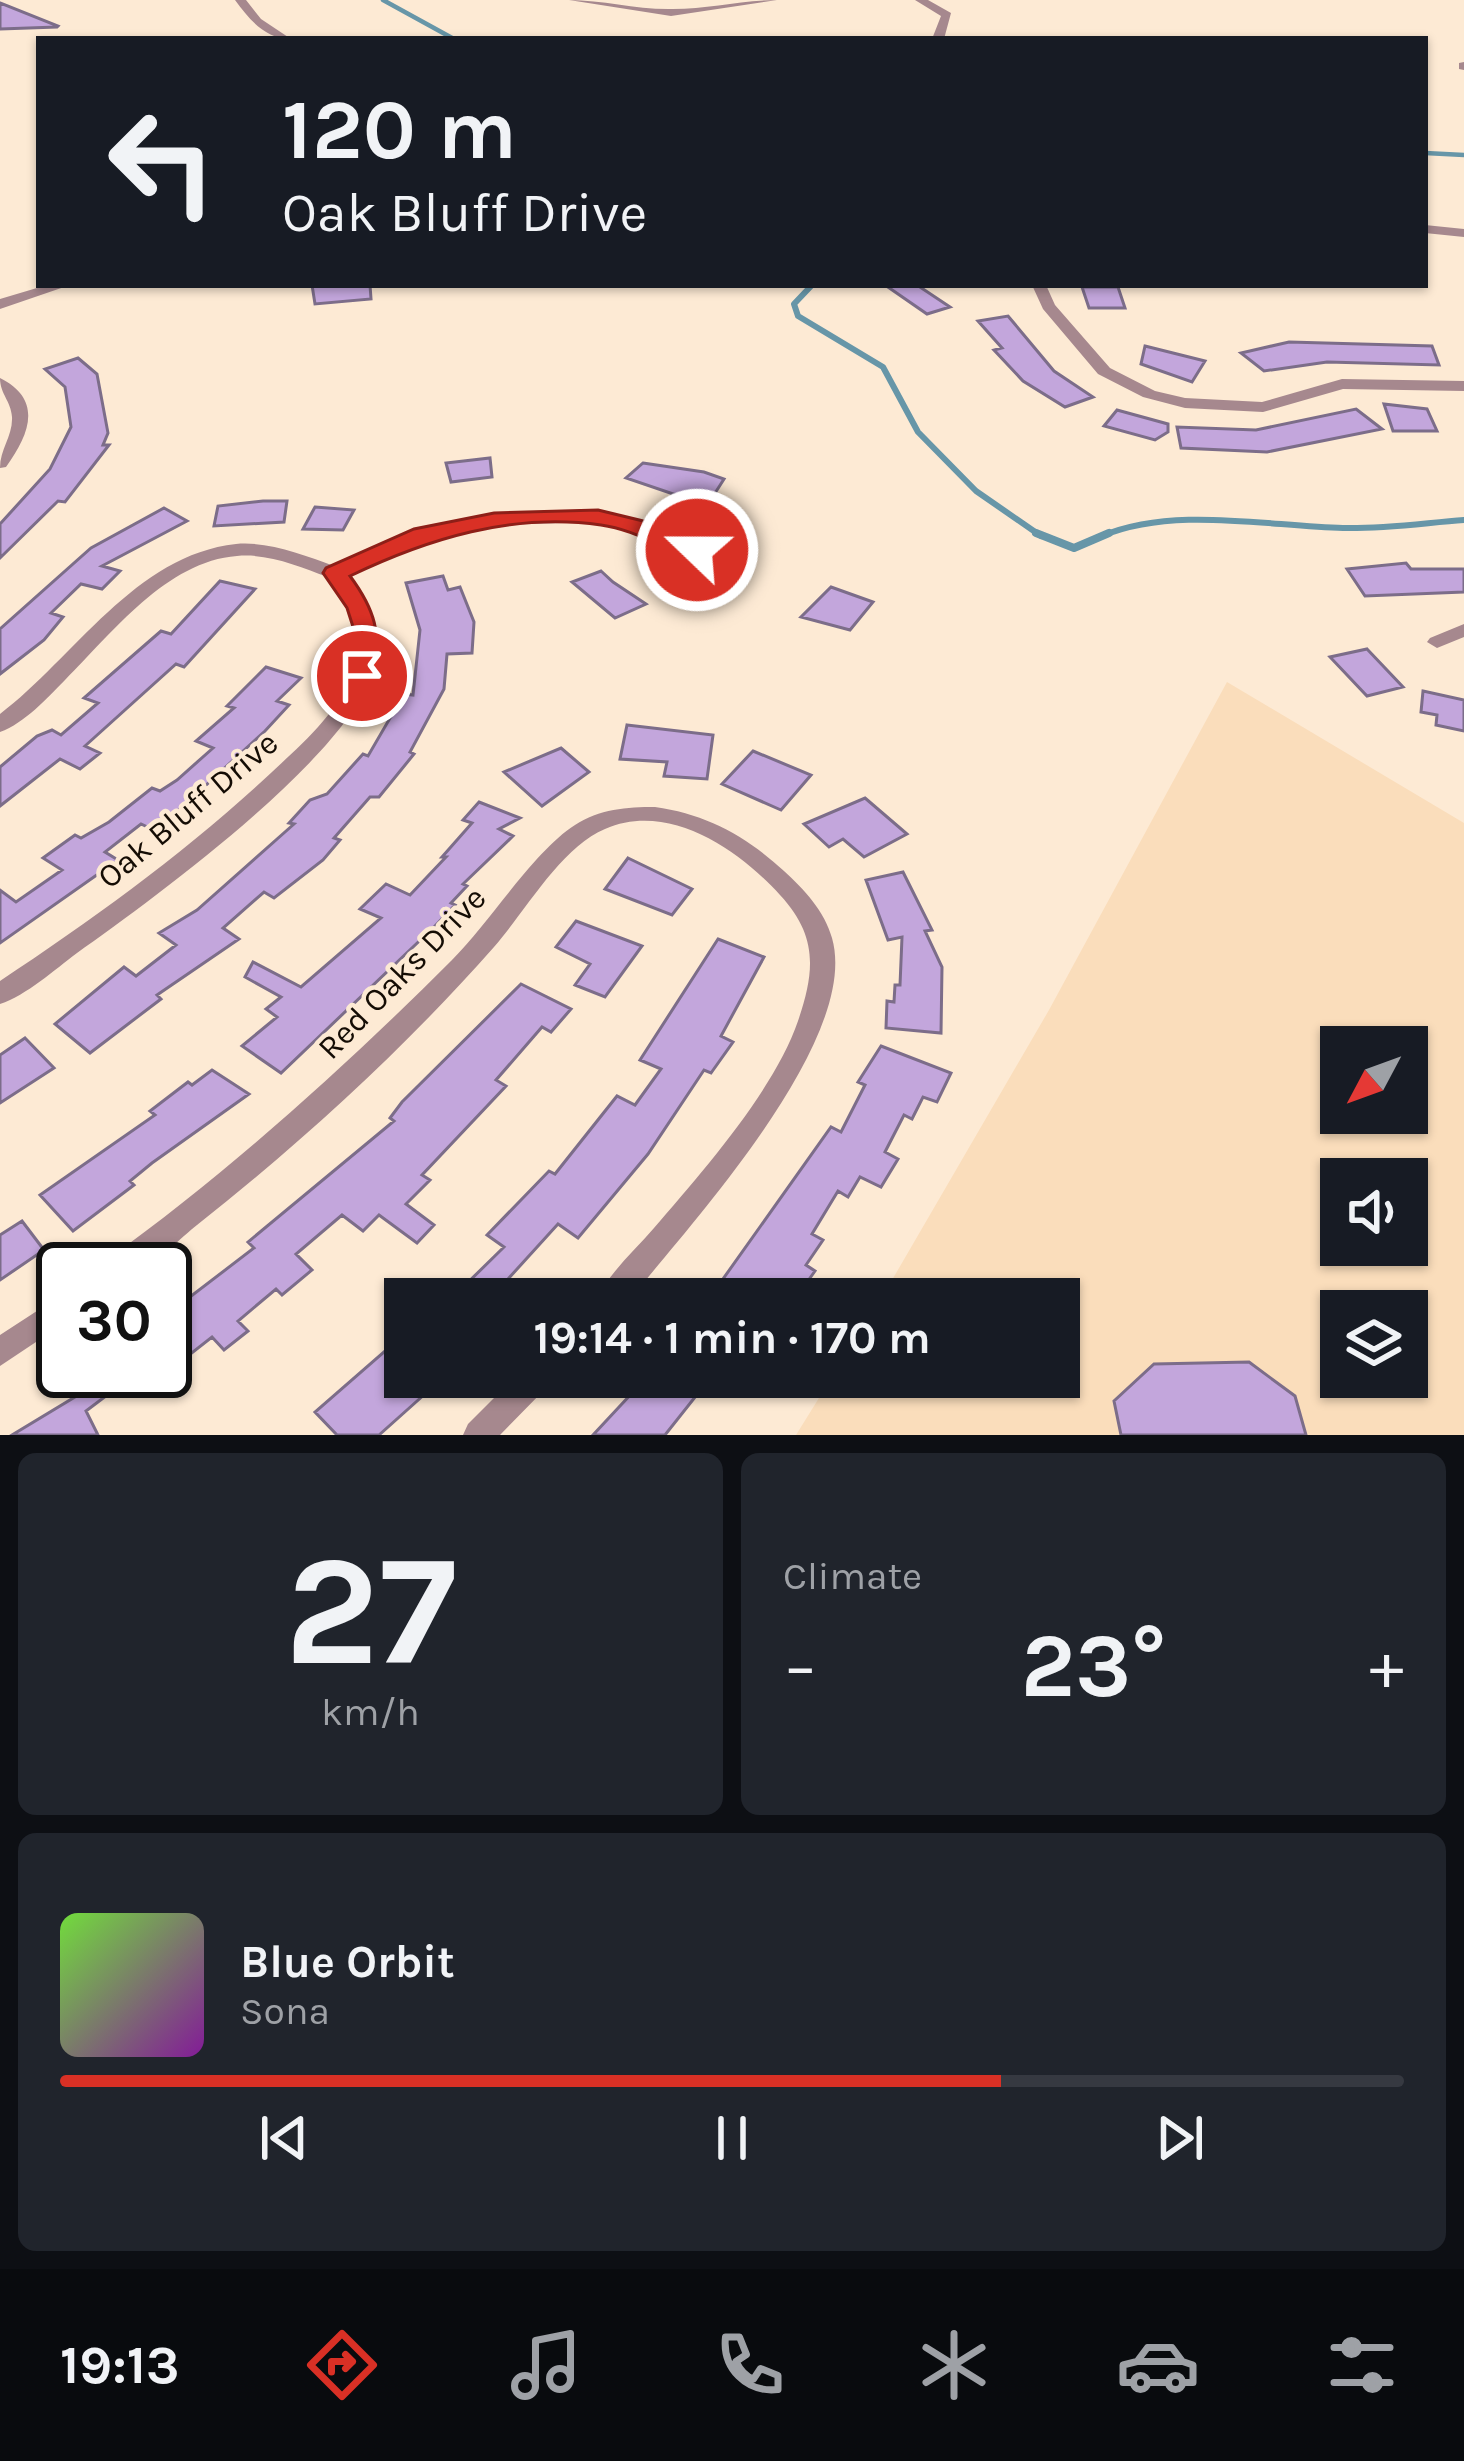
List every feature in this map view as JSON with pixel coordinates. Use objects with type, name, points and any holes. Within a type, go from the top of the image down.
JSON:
[{"type":"street","points":[[239,0],[257,21],[280,36]]},
{"type":"street","points":[[574,0],[601,8],[671,13],[772,0]]},
{"type":"street","points":[[920,0],[947,15],[939,36]]},
{"type":"street","points":[[1428,229],[1464,233]]},
{"type":"street","points":[[0,304],[53,288]]},
{"type":"street","points":[[1041,288],[1048,306],[1104,371],[1149,394],[1185,403],[1263,407],[1342,385],[1464,386]]},
{"type":"street","points":[[0,383],[19,400],[23,416],[20,434],[0,463]]},
{"type":"street","points":[[0,725],[150,589],[188,565],[232,550],[279,553],[335,573],[434,532],[494,520],[598,517],[664,533],[730,568]]},
{"type":"street","name":"Oak Bluff Drive","points":[[0,994],[85,937],[268,789],[338,715],[362,676],[368,633],[360,607],[335,573]]},
{"type":"street","points":[[1437,642],[1464,630]]},
{"type":"street","name":"Red Oaks Drive","points":[[152,1242],[298,1128],[480,946],[585,828],[645,813],[708,826],[755,857],[801,903],[822,943],[820,1005],[791,1067],[743,1135],[628,1278]]},
{"type":"street","points":[[0,1352],[36,1326]]},
{"type":"street","points":[[479,1435],[515,1398]]},
{"type":"shaded area","points":[[1227,682],[1464,823],[1464,1435],[796,1435],[819,1398],[1080,1398],[1080,1278],[893,1278],[1049,1010]]},
{"type":"building","points":[[0,3],[58,26],[0,29]]},
{"type":"building","points":[[312,288],[370,288],[371,299],[315,304]]},
{"type":"building","points":[[889,288],[922,288],[950,307],[927,314]]},
{"type":"building","points":[[1082,288],[1118,288],[1125,308],[1089,308]]},
{"type":"building","points":[[1008,316],[1054,371],[1093,397],[1065,407],[1023,381],[994,350],[1002,348],[978,321]]},
{"type":"building","points":[[1289,342],[1432,346],[1439,365],[1327,362],[1264,371],[1241,353]]},
{"type":"building","points":[[1145,346],[1205,361],[1192,382],[1141,364]]},
{"type":"building","points":[[78,358],[97,374],[108,433],[103,445],[109,445],[65,502],[58,501],[0,558],[0,524],[50,469],[71,427],[65,387],[45,369]]},
{"type":"building","points":[[1384,404],[1427,409],[1437,431],[1393,431]]},
{"type":"building","points":[[1356,409],[1382,429],[1267,452],[1181,448],[1177,427],[1256,430]]},
{"type":"building","points":[[1117,410],[1168,424],[1168,432],[1155,440],[1104,426]]},
{"type":"building","points":[[490,458],[492,477],[451,482],[446,463]]},
{"type":"building","points":[[643,463],[724,479],[710,501],[682,497],[626,478]]},
{"type":"building","points":[[287,501],[284,522],[214,526],[218,506]]},
{"type":"building","points":[[315,507],[354,510],[343,530],[303,529]]},
{"type":"building","points":[[164,508],[187,521],[102,566],[120,571],[102,589],[81,584],[51,613],[63,617],[44,640],[0,674],[0,629],[91,548]]},
{"type":"building","points":[[1406,563],[1411,569],[1464,569],[1464,592],[1365,596],[1347,569]]},
{"type":"building","points":[[601,571],[646,604],[615,618],[572,582]]},
{"type":"building","points":[[443,576],[448,590],[460,587],[474,622],[472,653],[447,654],[444,689],[410,752],[414,754],[379,797],[370,797],[334,838],[340,840],[323,860],[274,898],[264,892],[223,928],[239,939],[157,995],[161,999],[90,1053],[55,1024],[124,967],[136,976],[176,945],[159,933],[197,910],[294,824],[289,823],[310,800],[327,794],[363,754],[368,756],[404,694],[413,695],[420,630],[406,583]]},
{"type":"building","points":[[220,581],[255,589],[184,667],[176,664],[85,746],[100,753],[80,769],[60,759],[0,806],[0,767],[37,736],[52,730],[61,735],[98,703],[84,698],[161,631],[171,634]]},
{"type":"building","points":[[831,587],[873,602],[850,630],[801,617]]},
{"type":"building","points":[[1367,649],[1403,687],[1367,696],[1330,657]]},
{"type":"building","points":[[266,667],[301,678],[277,701],[289,705],[265,731],[156,831],[141,824],[105,852],[118,860],[0,943],[0,890],[16,902],[62,870],[43,858],[75,835],[81,838],[109,822],[152,788],[160,791],[177,780],[213,748],[196,741],[234,708],[227,706]]},
{"type":"building","points":[[1423,691],[1464,700],[1464,731],[1436,725],[1437,715],[1421,712]]},
{"type":"building","points":[[627,725],[713,735],[707,779],[664,776],[667,762],[620,759]]},
{"type":"building","points":[[561,748],[589,772],[542,806],[504,772]]},
{"type":"building","points":[[753,751],[811,775],[781,810],[722,784]]},
{"type":"building","points":[[865,798],[907,834],[864,857],[843,839],[829,847],[804,824]]},
{"type":"building","points":[[479,802],[520,818],[499,829],[513,836],[463,884],[467,886],[451,903],[455,905],[435,926],[281,1073],[242,1046],[277,1017],[266,1009],[281,997],[245,977],[253,962],[301,987],[381,918],[360,909],[386,884],[410,895],[472,823],[463,820]]},
{"type":"building","points":[[628,858],[692,889],[672,915],[605,889]]},
{"type":"building","points":[[903,872],[932,930],[925,931],[942,967],[941,1033],[886,1028],[887,1001],[894,1002],[895,985],[900,985],[902,937],[888,940],[866,880]]},
{"type":"building","points":[[576,921],[642,946],[605,997],[575,985],[590,964],[556,947]]},
{"type":"building","points":[[718,939],[764,957],[721,1036],[733,1042],[711,1073],[704,1070],[648,1154],[578,1238],[558,1224],[509,1278],[472,1278],[504,1247],[487,1235],[549,1171],[555,1174],[617,1096],[635,1105],[661,1069],[640,1060]]},
{"type":"building","points":[[521,984],[571,1009],[551,1032],[542,1027],[496,1080],[506,1086],[422,1175],[430,1180],[406,1204],[434,1225],[417,1243],[379,1215],[363,1231],[342,1215],[296,1254],[312,1270],[282,1295],[276,1289],[238,1321],[248,1331],[224,1350],[212,1337],[192,1353],[192,1295],[254,1248],[248,1242],[394,1121],[390,1118]]},
{"type":"building","points":[[25,1038],[54,1068],[0,1103],[0,1055]]},
{"type":"building","points":[[881,1046],[951,1073],[937,1102],[923,1097],[912,1119],[904,1115],[885,1152],[898,1159],[881,1187],[860,1177],[848,1197],[838,1191],[812,1234],[823,1240],[806,1265],[815,1271],[810,1278],[724,1278],[831,1127],[841,1132],[865,1085],[858,1082]]},
{"type":"building","points":[[212,1070],[249,1094],[152,1163],[130,1181],[134,1185],[73,1231],[40,1195],[155,1115],[150,1111],[188,1082],[192,1085]]},
{"type":"building","points":[[22,1221],[38,1242],[36,1255],[0,1280],[0,1235]]},
{"type":"building","points":[[384,1352],[384,1398],[420,1398],[379,1435],[337,1435],[315,1412]]},
{"type":"building","points":[[1249,1362],[1295,1396],[1306,1435],[1121,1435],[1114,1401],[1154,1364]]},
{"type":"building","points":[[73,1398],[103,1398],[86,1411],[98,1435],[12,1435]]},
{"type":"building","points":[[627,1398],[694,1398],[665,1435],[593,1435]]},
{"type":"waterway","points":[[383,0],[449,36]]},
{"type":"waterway","points":[[1428,153],[1464,155]]},
{"type":"waterway","points":[[809,288],[794,304],[798,316],[883,367],[918,432],[976,491],[1038,534]]},
{"type":"waterway","points":[[1102,536],[1130,527],[1190,520],[1358,528],[1464,520]]},
{"type":"waterway","points":[[1102,536],[1109,533]]},
{"type":"waterway","points":[[1038,534],[1074,548],[1102,536]]},
{"type":"waterway","points":[[1038,534],[1041,536]]},
{"type":"route","points":[[362,676],[368,633],[360,607],[335,573],[414,536],[494,520],[598,517],[664,533],[697,550]]}]
